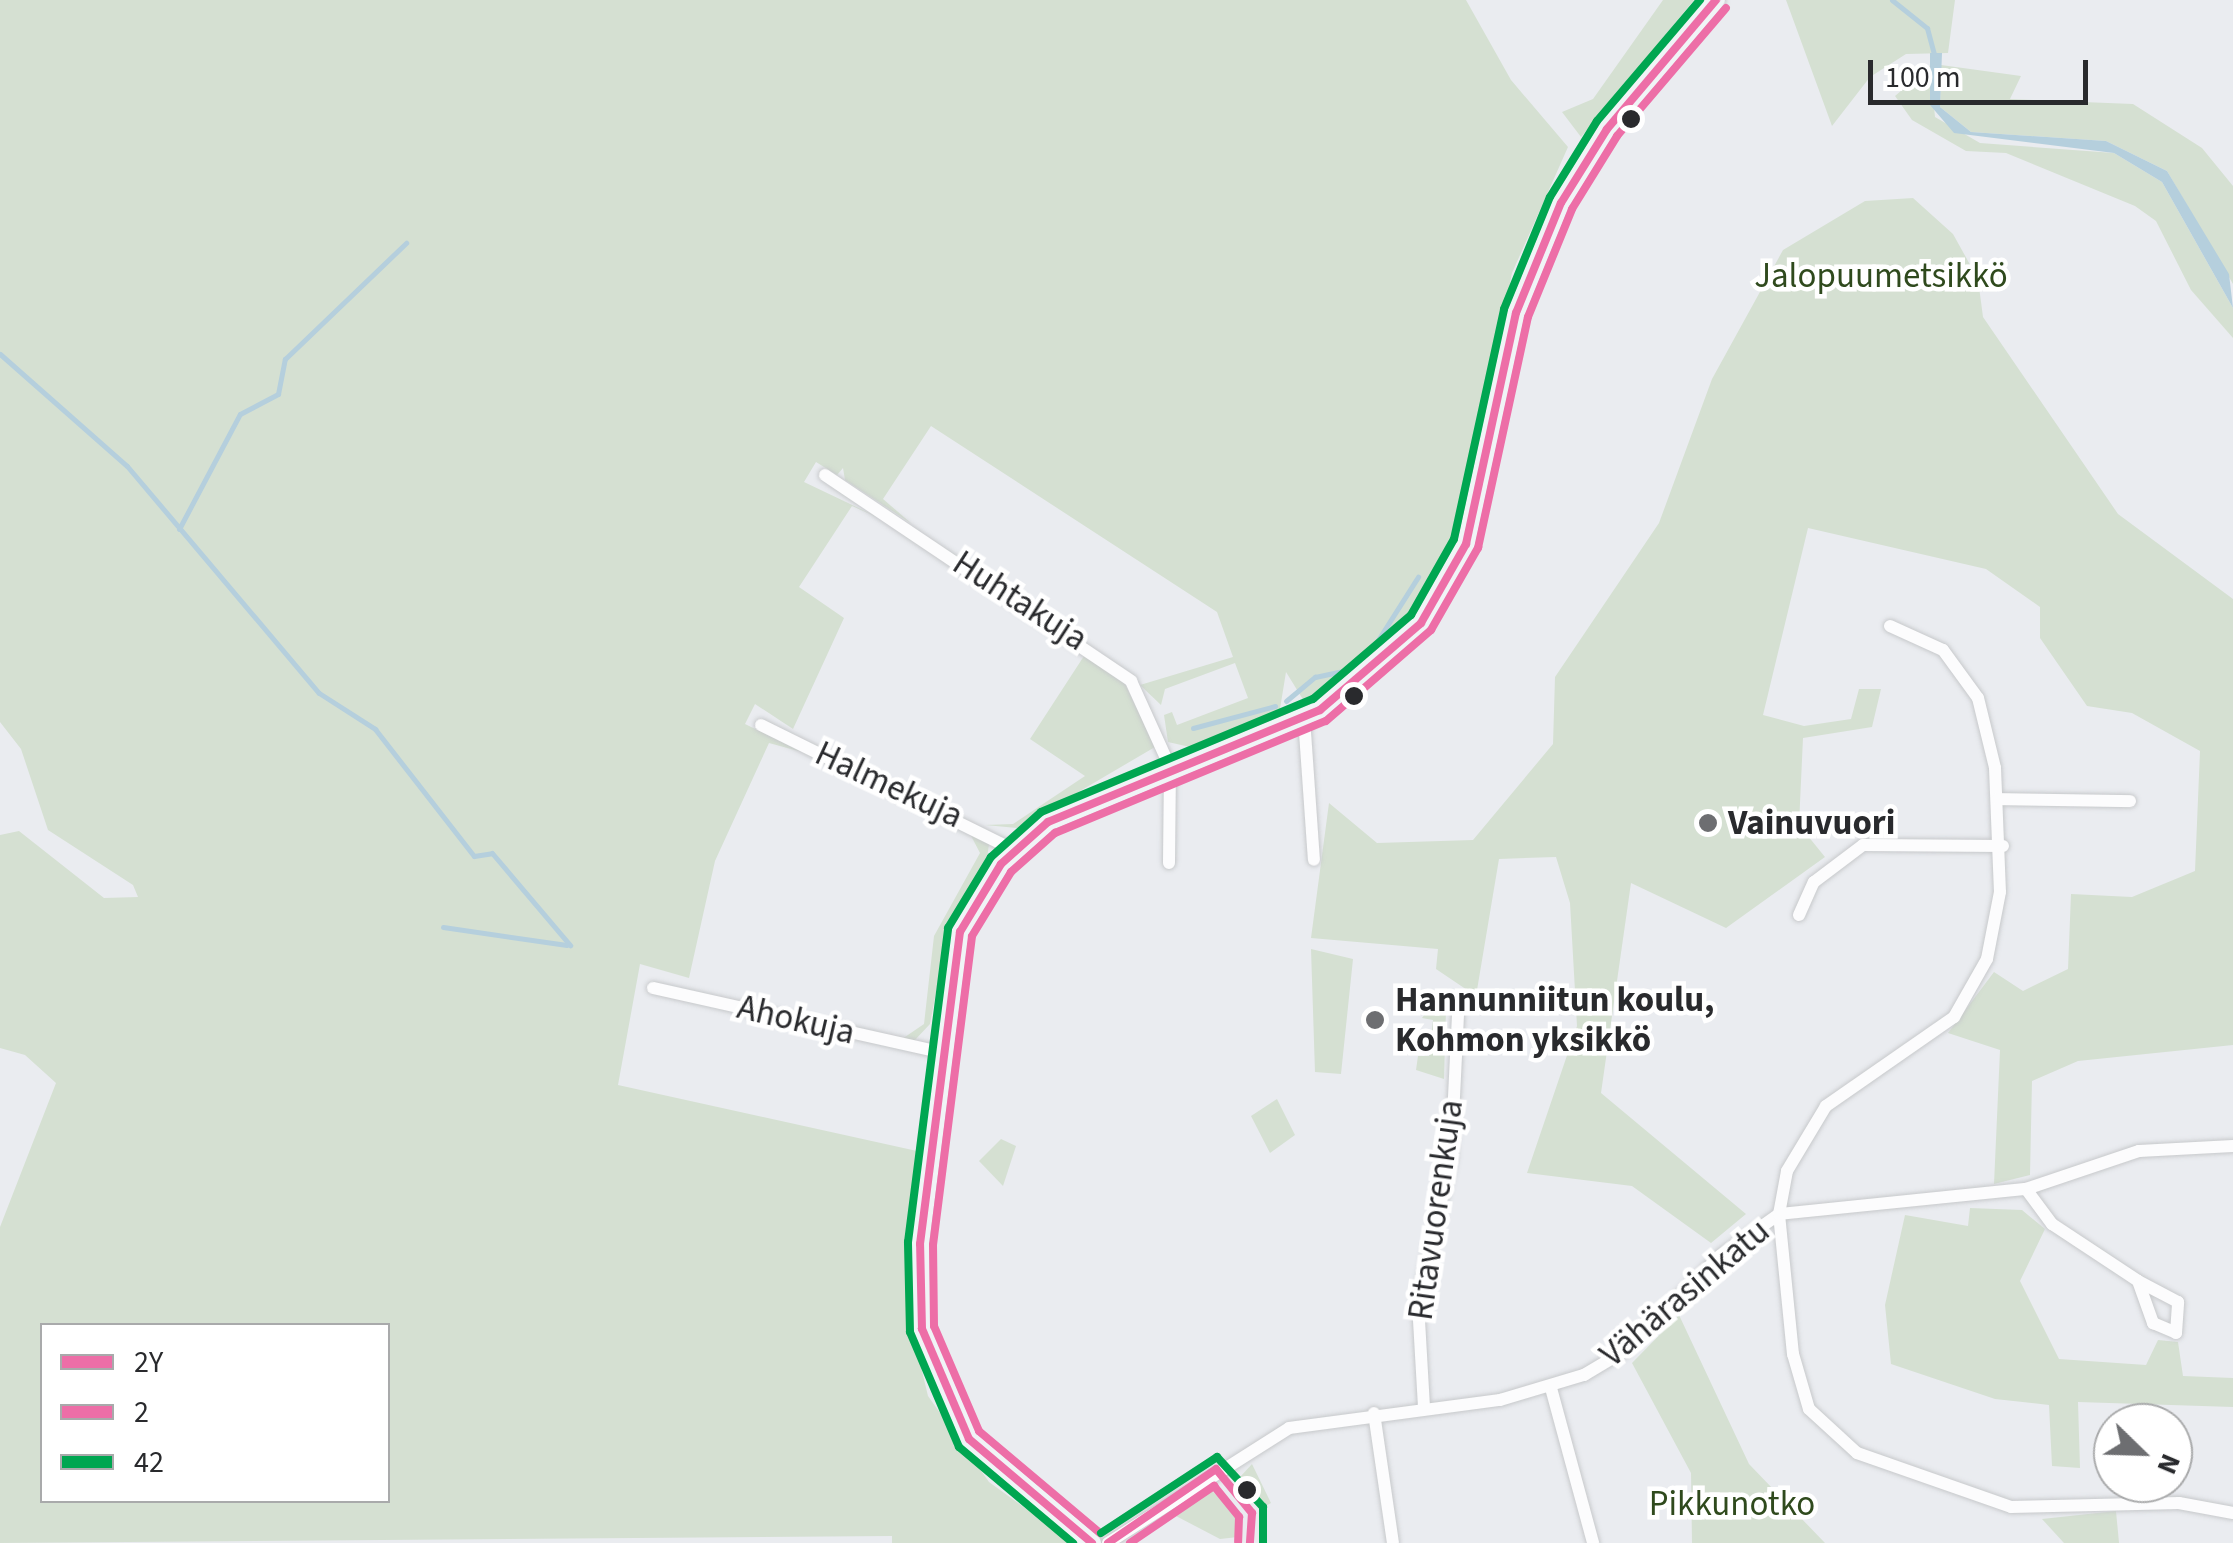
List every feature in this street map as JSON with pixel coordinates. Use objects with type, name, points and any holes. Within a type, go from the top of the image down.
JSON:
[{"type":"street","points":[[1092,1543],[970,1439],[929,1358],[920,1259],[940,1052],[960,932],[1014,850],[1063,814],[1170,768],[1304,718],[1386,660],[1443,591],[1477,510],[1511,331],[1544,239],[1607,129],[1712,4]]},
{"type":"street","name":"Huhtakuja","points":[[824,475],[1114,663],[1136,689],[1170,768]]},
{"type":"street","points":[[1890,626],[1932,642],[1964,671],[1998,799],[2003,846],[1997,916],[1974,990],[1944,1026],[1826,1106],[1787,1171],[1779,1214],[1802,1390],[1819,1427],[1856,1454],[2028,1511],[2179,1503],[2233,1513]]},
{"type":"street","points":[[1304,718],[1316,793],[1314,860]]},
{"type":"street","name":"Halmekuja","points":[[761,724],[1014,850]]},
{"type":"street","points":[[1169,863],[1170,768]]},
{"type":"street","points":[[1998,799],[2130,801]]},
{"type":"street","points":[[1799,915],[1814,882],[1863,844],[2003,846]]},
{"type":"street","name":"Ahokuja","points":[[653,988],[940,1052]]},
{"type":"street","name":"Ritavuorenkuja","points":[[1424,1407],[1418,1302],[1451,1158],[1458,1013]]},
{"type":"street","name":"Vähärasinkatu","points":[[1108,1543],[1273,1434],[1374,1413],[1550,1388],[1626,1350],[1720,1256],[1779,1214],[2026,1188],[2139,1151],[2233,1146]]},
{"type":"street","points":[[2026,1188],[2052,1224],[2138,1280]]},
{"type":"street","points":[[1550,1388],[1593,1543]]},
{"type":"street","points":[[1374,1413],[1392,1543]]},
{"type":"green space","points":[[0,0],[1466,0],[1511,80],[1568,147],[1512,273],[1462,527],[1398,634],[1307,706],[1286,672],[1279,715],[1190,747],[1168,742],[1164,715],[1172,712],[1177,725],[1248,698],[1235,663],[1165,689],[1161,705],[1140,685],[1233,657],[1217,612],[931,426],[883,499],[912,524],[845,480],[843,468],[837,475],[816,462],[804,482],[888,522],[852,506],[799,587],[844,618],[793,729],[755,704],[745,724],[802,752],[769,743],[715,861],[689,978],[640,964],[618,1085],[917,1151],[906,1305],[928,1396],[989,1482],[1073,1543],[892,1543],[892,1536],[0,1543],[0,1227],[56,1083],[25,1055],[0,1048],[0,835],[19,831],[104,898],[138,897],[133,885],[48,830],[21,749],[0,722]]},
{"type":"green space","points":[[1663,0],[1694,0],[1581,137],[1562,112],[1593,99]]},
{"type":"green space","points":[[1786,0],[1955,0],[1948,53],[1906,54],[1870,77],[1832,126]]},
{"type":"green space","points":[[1941,65],[2021,76],[2010,99],[2133,104],[2202,148],[2233,186],[2233,284],[2167,171],[2106,141],[1971,132],[1940,107]]},
{"type":"green space","points":[[1930,66],[1935,117],[1980,143],[2114,153],[2162,182],[2233,308],[2233,338],[2191,290],[2156,221],[2135,206],[2006,153],[1966,151],[1912,120],[1895,96]]},
{"type":"green space","name":"Jalopuumetsikkö","points":[[1913,198],[1953,234],[1978,279],[1983,317],[2118,514],[2233,599],[2233,1045],[2078,1061],[2032,1081],[2030,1175],[1994,1184],[2000,1050],[1948,1033],[1994,972],[2023,991],[2068,969],[2071,894],[2132,897],[2195,871],[2200,751],[2132,713],[2087,706],[2040,638],[2040,607],[1986,569],[1808,528],[1763,715],[1804,726],[1851,719],[1859,689],[1881,689],[1872,727],[1803,738],[1799,825],[1825,857],[1726,928],[1631,883],[1601,1093],[1746,1214],[1711,1243],[1632,1186],[1527,1173],[1577,1026],[1570,903],[1556,857],[1499,859],[1476,996],[1436,969],[1438,949],[1311,938],[1329,803],[1377,843],[1473,840],[1553,744],[1555,677],[1659,523],[1712,379],[1783,250],[1865,201]]},
{"type":"green space","points":[[1084,656],[1125,684],[1155,747],[1017,828],[985,825],[1013,824],[1085,776],[1030,739]]},
{"type":"green space","points":[[967,828],[989,844],[987,859],[949,923],[930,1024],[914,1041],[902,1039],[924,1024],[934,936],[980,853]]},
{"type":"green space","points":[[1311,949],[1353,959],[1341,1074],[1315,1072]]},
{"type":"green space","points":[[1430,1007],[1446,1009],[1444,1079],[1416,1070],[1418,1056],[1429,1056],[1433,1020],[1422,1018]]},
{"type":"green space","points":[[1277,1099],[1295,1135],[1270,1153],[1251,1116]]},
{"type":"green space","points":[[1001,1139],[1016,1146],[1003,1186],[979,1161]]},
{"type":"green space","points":[[1970,1208],[2022,1210],[2045,1229],[2020,1281],[2059,1359],[2146,1365],[2158,1340],[2178,1342],[2183,1376],[2233,1378],[2233,1407],[2078,1402],[2080,1468],[2052,1466],[2049,1405],[1995,1399],[1891,1364],[1885,1305],[1905,1215],[1968,1226]]},
{"type":"green space","name":"Pikkunotko","points":[[1679,1315],[1749,1464],[1825,1543],[1692,1543],[1691,1473],[1632,1363]]},
{"type":"green space","points":[[1252,1464],[1271,1503],[1262,1508],[1240,1477]]},
{"type":"green space","points":[[1212,1491],[1240,1517],[1238,1537],[1220,1539],[1176,1516]]},
{"type":"green space","points":[[2116,1511],[2119,1543],[2064,1543],[2042,1519]]},
{"type":"water","points":[[1930,53],[1942,53],[1940,107],[1971,132],[2106,141],[2167,171],[2229,274],[2233,308],[2162,182],[2114,153],[1954,133],[1930,105]]},
{"type":"waterway","points":[[1892,0],[1927,28],[1935,58]]},
{"type":"waterway","points":[[179,529],[240,414],[278,394],[285,359],[406,243]]},
{"type":"waterway","points":[[0,354],[127,466],[319,693],[375,729],[474,856],[492,853],[570,945]]},
{"type":"waterway","points":[[1371,651],[1418,577]]},
{"type":"waterway","points":[[1286,701],[1315,677],[1357,668]]},
{"type":"waterway","points":[[1193,728],[1275,706]]},
{"type":"waterway","points":[[443,927],[567,945]]},
{"type":"transit line","name":"42","points":[[1073,1543],[959,1447],[910,1332],[908,1242],[948,928],[991,857],[1041,812],[1313,699],[1411,615],[1454,539],[1504,309],[1550,197],[1597,121],[1700,0]]},
{"type":"transit line","name":"2Y","points":[[1092,1543],[969,1439],[922,1329],[920,1244],[960,932],[1001,864],[1048,822],[1320,710],[1421,623],[1466,544],[1516,313],[1561,203],[1607,129],[1716,0]]},
{"type":"transit line","name":"2","points":[[1100,1533],[979,1431],[934,1326],[933,1245],[972,936],[1011,872],[1055,833],[1326,721],[1431,630],[1478,548],[1528,317],[1572,209],[1617,136],[1726,8]]},
{"type":"transit line","name":"42","points":[[1101,1533],[1217,1457],[1263,1507],[1263,1543]]},
{"type":"transit line","name":"2Y","points":[[1108,1543],[1216,1469],[1252,1513],[1250,1543]]},
{"type":"transit line","name":"2","points":[[1130,1543],[1214,1486],[1239,1517],[1238,1542]]},
{"type":"place","name":"Vainuvuori","points":[[1708,823]]},
{"type":"place","name":"Hannunniitun koulu, Kohmon yksikkö","points":[[1375,1020]]}]
